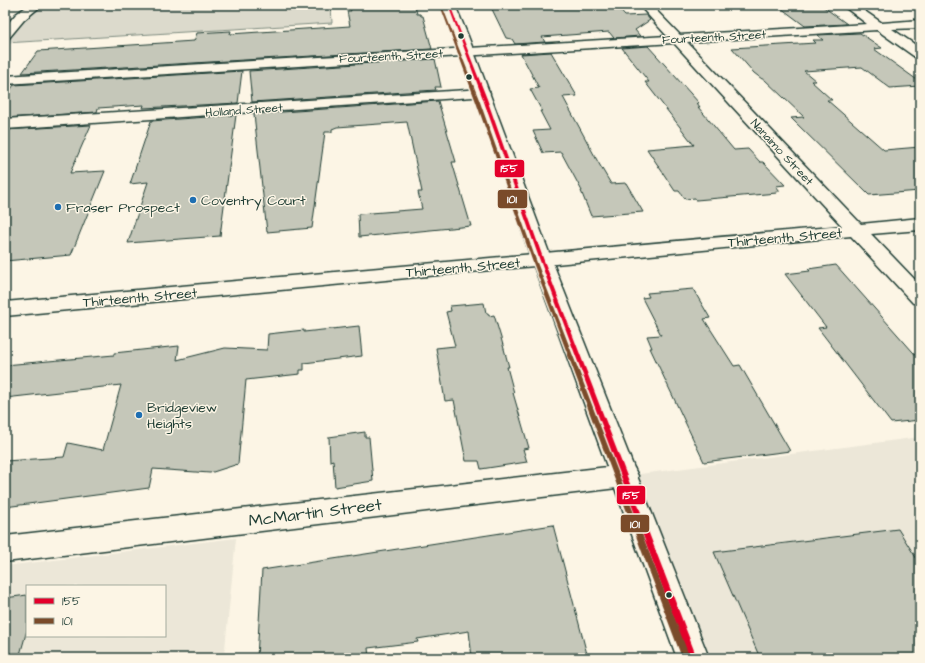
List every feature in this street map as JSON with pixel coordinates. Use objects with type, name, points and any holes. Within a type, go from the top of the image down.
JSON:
[{"type":"street","points":[[5,35],[20,17],[36,5]]},
{"type":"street","points":[[449,5],[483,93],[541,259],[625,476],[693,658]]},
{"type":"street","name":"Nanaimo Street","points":[[645,5],[920,298]]},
{"type":"street","points":[[848,5],[920,54]]},
{"type":"street","name":"Fourteenth Street","points":[[5,80],[920,24]]},
{"type":"street","name":"Holland Street","points":[[5,124],[483,93]]},
{"type":"street","name":"Thirteenth Street","points":[[5,310],[920,224]]},
{"type":"street","name":"McMartin Street","points":[[5,549],[625,476]]},
{"type":"shaded area","points":[[49,5],[331,5],[332,23],[5,43],[9,28],[14,22],[27,14]]},
{"type":"shaded area","points":[[920,437],[920,658],[693,658],[625,476]]},
{"type":"shaded area","points":[[236,538],[224,658],[5,658],[5,566]]},
{"type":"building","points":[[394,5],[415,6],[417,14],[423,16],[432,49],[22,73],[38,51],[194,41],[197,33],[231,31],[230,34],[350,26],[347,11],[351,11],[350,8]]},
{"type":"building","points":[[490,5],[615,5],[625,16],[646,15],[650,20],[635,30],[640,36],[614,38],[609,32],[542,37],[545,42],[515,44],[512,39],[506,38]]},
{"type":"building","points":[[777,5],[821,5],[847,24],[805,26]]},
{"type":"building","points":[[860,33],[882,48],[874,49],[920,82],[920,86],[890,88],[862,67],[804,71],[816,81],[811,81],[832,100],[827,100],[884,150],[920,147],[920,191],[869,195],[791,118],[804,117],[764,79],[754,73],[732,48],[816,43],[813,40],[823,40],[817,35]]},
{"type":"building","points":[[648,46],[699,103],[697,103],[700,107],[698,107],[734,150],[748,149],[785,185],[776,186],[780,191],[776,191],[777,193],[696,200],[695,198],[685,199],[679,191],[675,191],[647,149],[694,145],[645,82],[649,82],[622,48]]},
{"type":"building","points":[[551,52],[577,96],[563,97],[598,162],[611,184],[626,183],[643,212],[591,216],[582,191],[561,152],[543,153],[533,131],[550,130],[530,89],[539,88],[521,54]]},
{"type":"building","points":[[435,59],[441,87],[435,87],[436,90],[252,102],[249,71]]},
{"type":"building","points":[[242,71],[238,103],[143,108],[144,105],[98,108],[97,112],[5,118],[5,97],[14,85]]},
{"type":"building","points":[[438,101],[456,162],[452,162],[471,226],[359,237],[358,214],[422,209],[418,192],[422,192],[407,122],[337,127],[332,129],[332,132],[325,132],[312,228],[267,232],[254,114]]},
{"type":"building","points":[[236,115],[220,236],[128,243],[148,182],[130,184],[151,121]]},
{"type":"building","points":[[91,125],[70,173],[105,171],[71,255],[5,261],[5,130]]},
{"type":"building","points":[[836,265],[920,360],[920,420],[891,423],[818,328],[826,327],[785,274],[810,271],[808,269]]},
{"type":"building","points":[[693,289],[710,318],[704,319],[734,366],[740,365],[790,451],[704,462],[650,348],[652,348],[647,336],[661,335],[642,298],[649,297],[647,293]]},
{"type":"building","points":[[484,303],[486,313],[488,313],[489,316],[494,315],[509,367],[507,367],[513,393],[529,448],[523,449],[527,462],[481,469],[479,461],[466,461],[454,400],[445,401],[436,348],[455,346],[446,312],[451,311],[450,306]]},
{"type":"building","points":[[359,326],[362,356],[304,363],[304,370],[300,370],[300,374],[246,380],[238,464],[210,473],[153,469],[149,488],[5,507],[5,461],[64,457],[68,443],[103,450],[121,385],[5,398],[5,365],[114,355],[114,353],[179,346],[177,360],[225,348],[267,350],[268,334]]},
{"type":"building","points":[[365,432],[365,437],[369,437],[373,481],[335,487],[333,460],[330,461],[329,437]]},
{"type":"building","points":[[553,525],[588,658],[472,658],[469,631],[417,639],[418,642],[368,648],[369,658],[257,658],[262,570]]},
{"type":"building","points":[[898,529],[920,564],[920,658],[760,658],[714,552]]},
{"type":"building","points":[[26,595],[26,634],[19,658],[5,658],[5,598]]},
{"type":"transit line","name":"155","points":[[449,5],[485,99],[541,258],[693,658]]},
{"type":"transit line","name":"101","points":[[442,8],[478,102],[534,260],[686,658]]},
{"type":"place","name":"Coventry Court","points":[[193,200]]},
{"type":"place","name":"Fraser Prospect","points":[[58,207]]},
{"type":"place","name":"Bridgeview Heights","points":[[139,415]]}]
